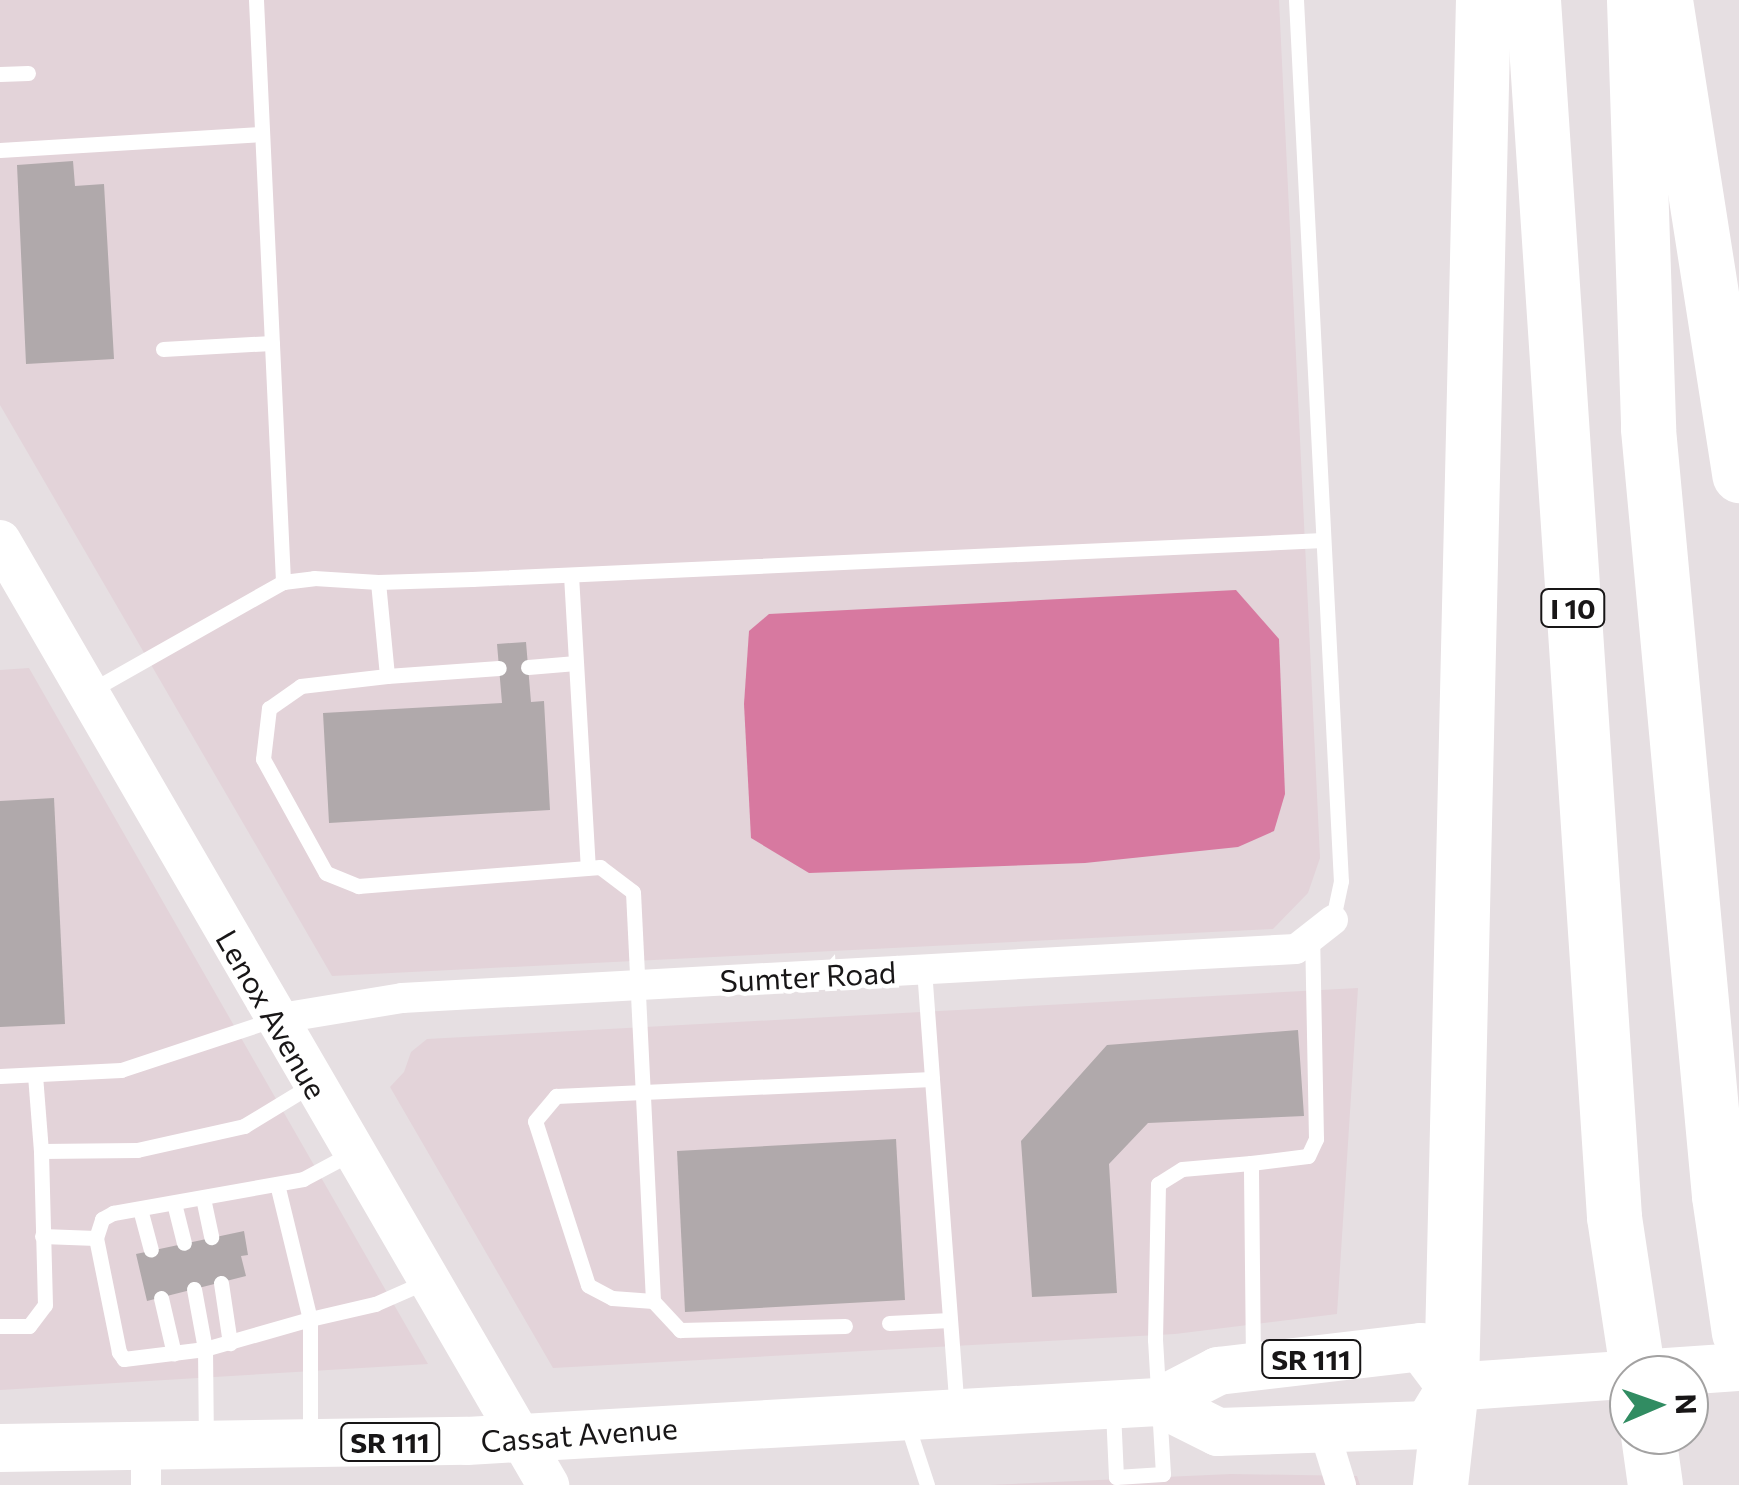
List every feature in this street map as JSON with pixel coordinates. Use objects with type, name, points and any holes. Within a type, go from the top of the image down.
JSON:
[{"type":"highway","points":[[1440,1485],[1451,1387],[1483,0]]},
{"type":"highway","name":"I 10","points":[[1533,0],[1614,1217],[1635,1355]]},
{"type":"highway","points":[[1634,0],[1648,429],[1720,1196],[1739,1333]]},
{"type":"highway","points":[[1665,0],[1739,475]]},
{"type":"highway","points":[[1651,1455],[1655,1485]]},
{"type":"main road","name":"Lenox Avenue","points":[[1,546],[548,1485]]},
{"type":"main road","name":"Cassat Avenue","points":[[0,1448],[146,1465],[206,1445],[520,1436],[1135,1403],[1218,1370],[1421,1347],[1451,1387],[1428,1425],[1218,1432],[1135,1403]]},
{"type":"main road","points":[[1451,1387],[1739,1368]]},
{"type":"street","name":"Sumter Road","points":[[275,1019],[402,998],[1296,948],[1322,928]]},
{"type":"street","points":[[1323,1428],[1341,1485]]},
{"type":"lane","points":[[256,0],[283,582]]},
{"type":"lane","points":[[1135,1403],[1164,1480],[1116,1476],[1135,1403],[1158,1184],[1182,1169],[1308,1156],[1316,1140],[1322,928],[1341,881],[1296,0]]},
{"type":"lane","points":[[0,74],[28,74]]},
{"type":"lane","points":[[0,150],[262,134]]},
{"type":"lane","points":[[163,348],[272,343]]},
{"type":"lane","points":[[87,694],[283,582],[314,578],[378,582],[571,575],[1323,540]]},
{"type":"lane","points":[[571,575],[588,868]]},
{"type":"lane","points":[[378,582],[387,676]]},
{"type":"lane","points":[[528,667],[576,663]]},
{"type":"lane","points":[[499,668],[301,686],[269,708],[264,760],[326,873],[358,886],[600,867],[633,892],[641,985],[653,1301],[680,1330],[845,1326]]},
{"type":"lane","points":[[924,970],[957,1413]]},
{"type":"lane","points":[[0,1076],[121,1070],[275,1019]]},
{"type":"lane","points":[[0,1326],[29,1326],[45,1305],[42,1152],[35,1075]]},
{"type":"lane","points":[[653,1301],[612,1298],[588,1285],[535,1122],[556,1096],[932,1079]]},
{"type":"lane","points":[[42,1152],[137,1150],[244,1126],[313,1084]]},
{"type":"lane","points":[[352,1153],[303,1179],[140,1208],[102,1219],[96,1238],[119,1352],[130,1361],[204,1349],[375,1304],[427,1281]]},
{"type":"lane","points":[[1252,1163],[1253,1366]]},
{"type":"lane","points":[[277,1184],[310,1320],[310,1443]]},
{"type":"lane","points":[[203,1198],[212,1237]]},
{"type":"lane","points":[[174,1203],[184,1243]]},
{"type":"lane","points":[[140,1208],[151,1250]]},
{"type":"lane","points":[[42,1236],[96,1238]]},
{"type":"lane","points":[[221,1283],[230,1343]]},
{"type":"lane","points":[[194,1289],[204,1349],[206,1445]]},
{"type":"lane","points":[[161,1298],[174,1354]]},
{"type":"lane","points":[[889,1323],[950,1320]]},
{"type":"lane","points":[[905,1416],[927,1485]]},
{"type":"shaded area","points":[[0,0],[1279,0],[1320,858],[1308,893],[1273,929],[332,976],[0,405]]},
{"type":"shaded area","points":[[1236,590],[1279,639],[1285,794],[1274,831],[1238,847],[1085,863],[809,873],[751,838],[744,704],[749,631],[769,614]]},
{"type":"shaded area","points":[[29,668],[428,1364],[0,1390],[0,670]]},
{"type":"shaded area","points":[[1358,988],[1337,1314],[1175,1334],[553,1368],[390,1087],[404,1072],[411,1052],[427,1039]]},
{"type":"shaded area","points":[[1231,1474],[1357,1476],[1360,1485],[989,1485]]},
{"type":"building","points":[[73,161],[75,186],[104,184],[114,359],[26,364],[17,165]]},
{"type":"building","points":[[526,642],[531,702],[544,701],[550,810],[329,823],[323,713],[502,703],[497,644]]},
{"type":"building","points":[[54,798],[65,1024],[0,1027],[0,801]]},
{"type":"building","points":[[1298,1030],[1304,1116],[1148,1123],[1109,1164],[1117,1293],[1032,1297],[1021,1141],[1107,1045]]},
{"type":"building","points":[[896,1139],[905,1300],[685,1312],[677,1151]]},
{"type":"building","points":[[244,1231],[248,1255],[241,1256],[246,1276],[147,1301],[136,1254]]}]
